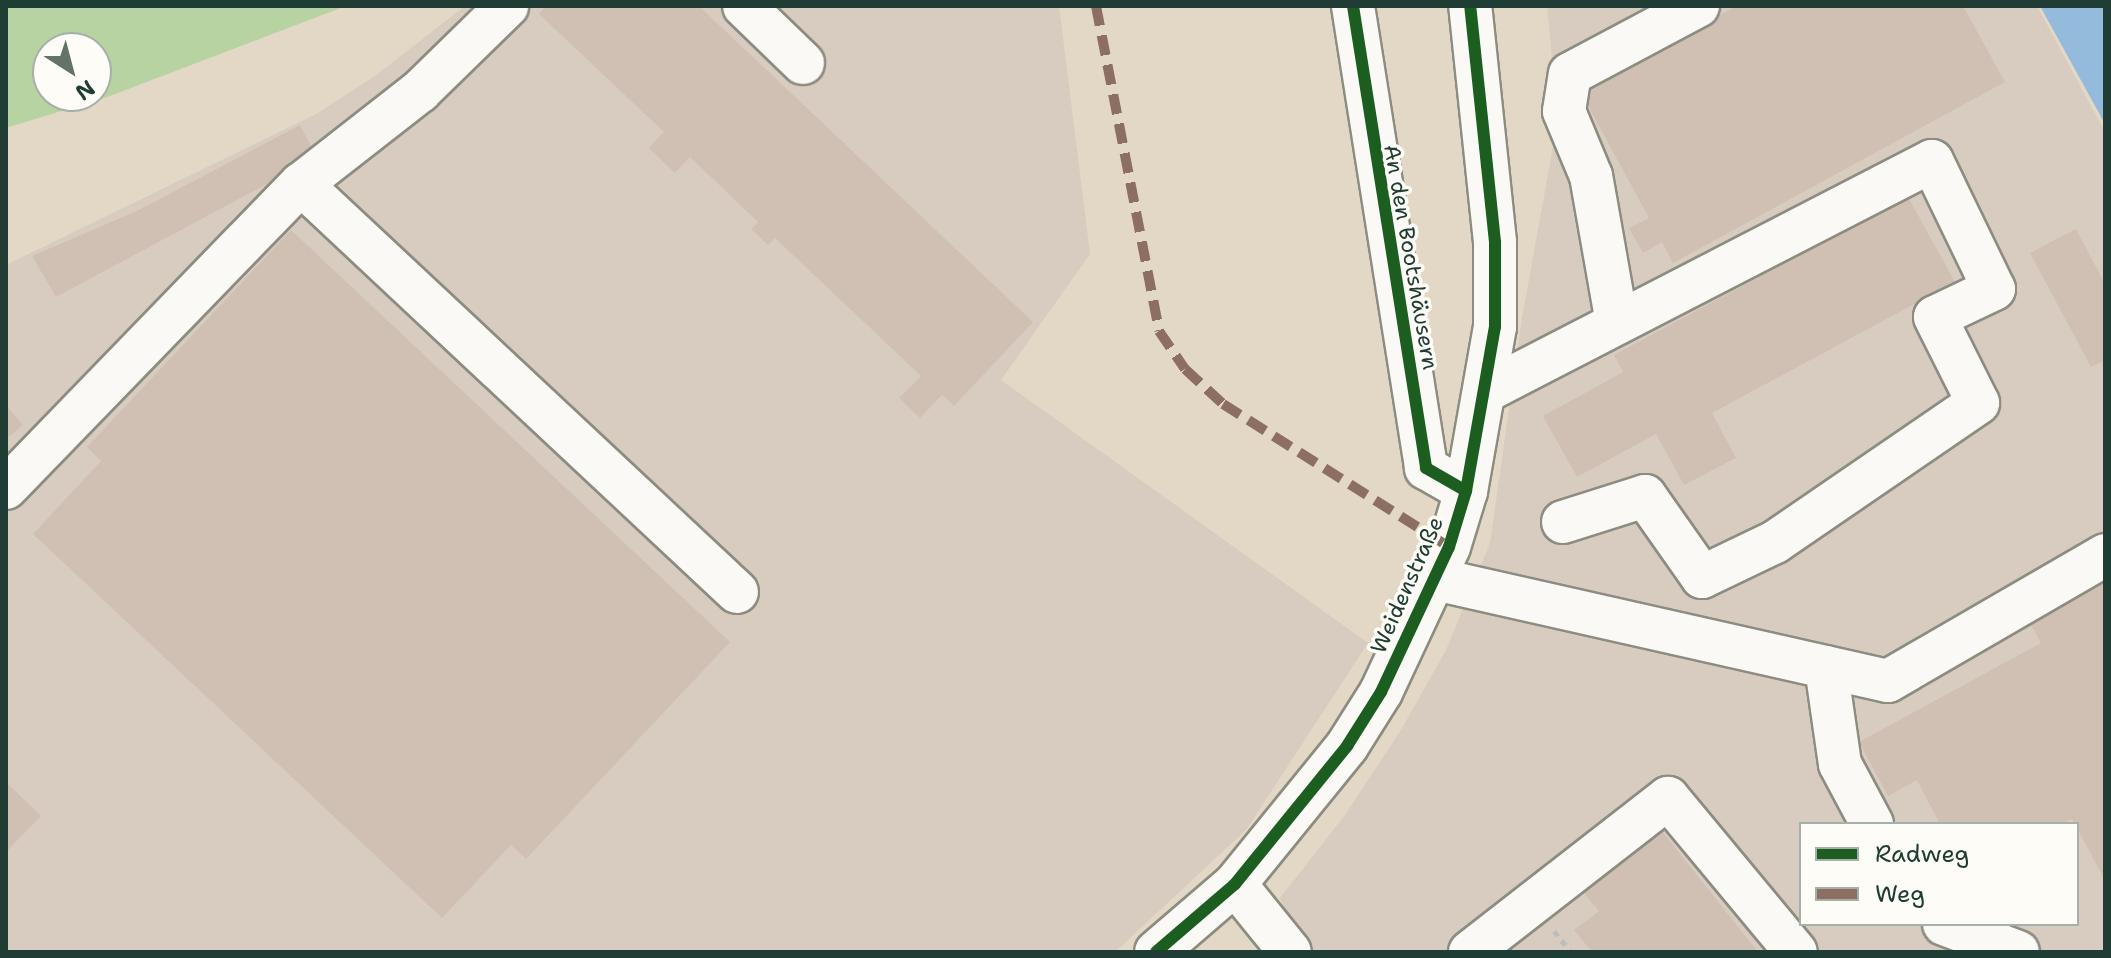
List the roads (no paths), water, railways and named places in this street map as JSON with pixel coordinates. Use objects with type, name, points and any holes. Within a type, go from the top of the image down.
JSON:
[{"type":"street","points":[[6,488],[301,184],[420,91],[507,6]]},
{"type":"street","points":[[744,6],[803,63]]},
{"type":"street","name":"An den Bootshäusern","points":[[1353,6],[1426,468],[1466,491]]},
{"type":"street","name":"Weidenstraße","points":[[1156,952],[1235,884],[1347,746],[1381,692],[1435,579],[1466,491],[1495,327],[1495,242],[1470,6]]},
{"type":"street","points":[[1617,323],[1591,176],[1564,111],[1570,74],[1698,6]]},
{"type":"street","points":[[1484,392],[1932,161],[1994,289],[1935,317],[1978,403],[1775,542],[1702,577],[1645,496],[1563,522]]},
{"type":"street","points":[[301,184],[737,592]]},
{"type":"street","points":[[1435,579],[1888,681],[2105,555]]},
{"type":"street","points":[[1826,667],[1840,764],[1871,822]]},
{"type":"street","points":[[1470,952],[1668,798],[1796,952]]},
{"type":"street","points":[[1235,884],[1290,952]]},
{"type":"street","points":[[1949,926],[2018,952]]},
{"type":"water","points":[[2040,6],[2105,6],[2105,124]]}]
